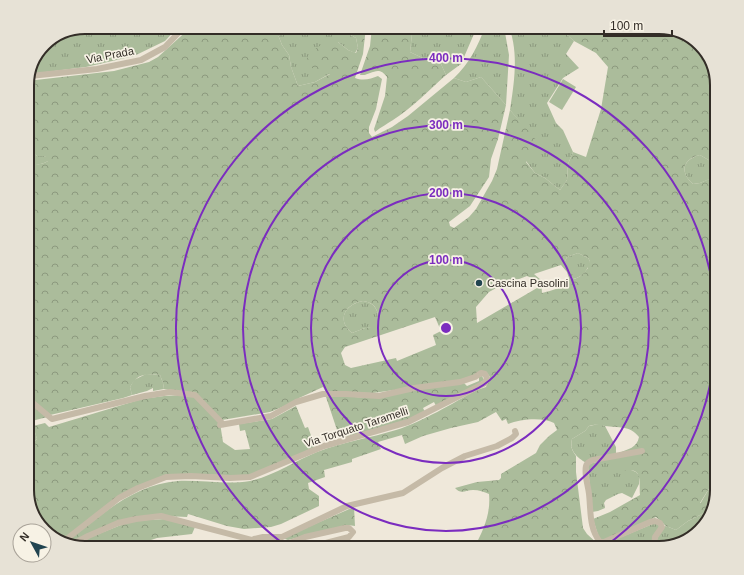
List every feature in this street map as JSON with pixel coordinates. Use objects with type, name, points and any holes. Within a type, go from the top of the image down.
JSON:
[{"type":"street","name":"Via Prada","points":[[35,75],[97,69],[141,60],[165,47],[177,34]]},
{"type":"street","name":"Via Torquato Taramelli","points":[[34,404],[52,419],[145,396],[170,392],[195,395],[222,424],[271,416],[296,402],[323,394],[379,396],[414,388],[460,382],[481,372],[485,374],[487,378],[485,383],[408,422],[324,446],[250,477],[166,477],[138,488],[120,498],[68,538]]},
{"type":"street","points":[[253,540],[262,537],[282,537],[347,506],[403,493],[442,468],[465,456],[497,446],[512,438],[516,434],[515,431]]},
{"type":"street","points":[[599,541],[595,536],[591,524],[586,466],[588,462],[593,460],[642,451]]},
{"type":"street","points":[[80,540],[118,523],[161,516],[257,541]]},
{"type":"street","points":[[606,541],[655,521],[660,523],[662,527],[655,537],[655,541]]},
{"type":"street","points":[[295,541],[305,537],[345,528],[349,528],[353,532],[349,537],[334,541]]},
{"type":"green space","points":[[172,34],[165,41],[134,56],[86,67],[36,73],[39,62],[51,47],[65,38],[75,35]]},
{"type":"green space","points":[[183,34],[278,34],[282,45],[289,55],[291,67],[298,86],[315,82],[330,74],[309,67],[307,58],[314,50],[328,43],[338,42],[348,50],[356,53],[358,48],[356,38],[347,34],[365,34],[363,54],[355,78],[367,79],[378,76],[382,79],[376,109],[369,127],[369,133],[372,137],[392,127],[408,116],[454,78],[466,82],[481,77],[506,105],[498,139],[491,159],[489,177],[470,206],[449,222],[450,226],[454,228],[469,217],[476,209],[492,181],[497,169],[510,110],[538,142],[526,162],[535,173],[545,178],[560,190],[567,180],[568,164],[573,152],[586,157],[601,109],[608,67],[596,53],[574,41],[566,34],[659,34],[676,37],[690,44],[705,62],[710,78],[710,161],[700,155],[694,157],[685,166],[686,175],[693,184],[710,179],[710,487],[700,503],[708,505],[704,513],[688,521],[676,530],[666,526],[656,517],[604,541],[599,538],[593,519],[610,512],[640,495],[639,477],[635,471],[625,471],[620,460],[619,453],[634,446],[639,437],[632,430],[619,427],[594,425],[589,426],[585,431],[572,439],[571,446],[576,456],[576,472],[583,528],[595,541],[477,541],[488,515],[489,494],[475,490],[461,492],[455,488],[477,482],[499,480],[501,478],[501,474],[536,453],[540,445],[557,430],[554,423],[538,419],[508,424],[506,419],[502,421],[496,412],[478,422],[423,436],[405,444],[402,435],[378,442],[381,449],[352,459],[352,462],[324,470],[325,477],[308,483],[309,489],[319,496],[319,506],[281,524],[271,527],[244,529],[227,526],[188,514],[187,517],[136,517],[80,541],[70,539],[118,503],[147,488],[162,483],[178,481],[232,483],[258,479],[317,452],[337,445],[406,427],[477,390],[486,387],[490,377],[487,373],[457,381],[373,393],[326,392],[323,387],[299,398],[297,401],[270,412],[222,420],[197,396],[164,389],[160,375],[142,375],[136,379],[130,387],[132,395],[50,415],[34,402],[34,164],[42,164],[48,161],[48,158],[34,154],[34,80],[114,71],[149,62],[158,57]],"holes":[[[578,253],[588,258],[590,261],[587,266],[588,268],[578,278],[573,279],[564,263],[567,257]],[[561,265],[567,272],[569,278],[561,287],[542,293],[541,280],[534,274]],[[527,276],[538,281],[537,288],[477,323],[476,307],[489,292]],[[363,301],[374,306],[378,313],[377,326],[365,328],[352,333],[347,328],[344,323],[345,313],[351,305]],[[435,317],[441,331],[433,335],[436,345],[397,361],[396,358],[351,368],[345,365],[341,353],[345,347]]]},
{"type":"green space","points":[[278,34],[347,34],[356,38],[358,48],[355,53],[348,50],[338,42],[331,73],[315,82],[298,86],[291,67],[289,55],[282,45]]},
{"type":"green space","points":[[371,34],[412,34],[410,52],[433,63],[441,64],[446,75],[407,110],[375,132],[374,129],[385,96],[387,77],[381,71],[360,75],[370,46]]},
{"type":"green space","points":[[412,34],[474,34],[461,64],[446,75],[441,64],[433,63],[410,52]]},
{"type":"green space","points":[[482,34],[505,34],[509,55],[506,105],[481,77],[466,82],[454,78],[464,67]]},
{"type":"green space","points":[[511,34],[566,34],[574,41],[566,54],[579,68],[563,78],[547,103],[556,123],[563,130],[573,152],[568,164],[567,180],[560,190],[545,178],[535,173],[526,161],[520,122],[510,110],[515,68]]},
{"type":"green space","points":[[563,79],[576,87],[562,110],[549,102]]},
{"type":"green space","points":[[34,154],[37,156],[48,157],[48,161],[40,164],[34,164]]},
{"type":"green space","points":[[700,155],[710,161],[710,179],[693,184],[686,175],[685,166],[694,157]]},
{"type":"green space","points":[[578,253],[588,258],[590,261],[584,273],[580,277],[573,279],[564,263],[567,257]]},
{"type":"green space","points":[[363,301],[372,304],[378,313],[377,327],[365,328],[352,333],[344,323],[345,313],[351,305]]},
{"type":"green space","points":[[146,374],[160,375],[164,389],[153,391],[153,388],[132,395],[130,387],[134,380]]},
{"type":"green space","points":[[482,376],[484,380],[478,384],[436,406],[434,402],[423,408],[425,412],[407,421],[340,439],[326,397],[338,396],[371,398],[464,383],[467,386],[479,381],[479,377]]},
{"type":"green space","points":[[164,396],[195,396],[220,423],[223,442],[235,450],[250,449],[245,430],[240,431],[239,424],[272,419],[296,406],[305,428],[308,427],[315,447],[250,476],[187,474],[135,488],[65,537],[54,531],[52,529],[52,523],[46,523],[39,513],[34,494],[34,442],[37,439],[34,426],[45,423],[49,427],[142,399]]},
{"type":"green space","points":[[34,406],[47,417],[34,420]]},
{"type":"green space","points":[[599,424],[605,426],[616,447],[616,454],[586,463],[574,453],[571,443],[572,439],[585,431],[589,426]]},
{"type":"green space","points":[[34,428],[37,439],[34,442]]},
{"type":"green space","points":[[619,456],[631,470],[636,472],[639,476],[639,484],[632,498],[622,493],[618,494],[606,500],[604,503],[605,508],[592,512],[588,466],[589,464]]},
{"type":"green space","points":[[710,487],[710,497],[708,505],[700,504]]},
{"type":"green space","points":[[354,507],[355,526],[348,525],[288,540],[285,539],[285,537]]},
{"type":"green space","points":[[704,513],[700,521],[682,536],[669,540],[656,541],[663,527],[666,526],[676,530],[688,521]]},
{"type":"green space","points":[[165,519],[195,527],[192,534],[157,538],[148,541],[84,541],[131,521]]},
{"type":"green space","points":[[655,523],[660,526],[655,541],[612,541]]},
{"type":"place","name":"Cascina Pasolini","points":[[479,283]]}]
